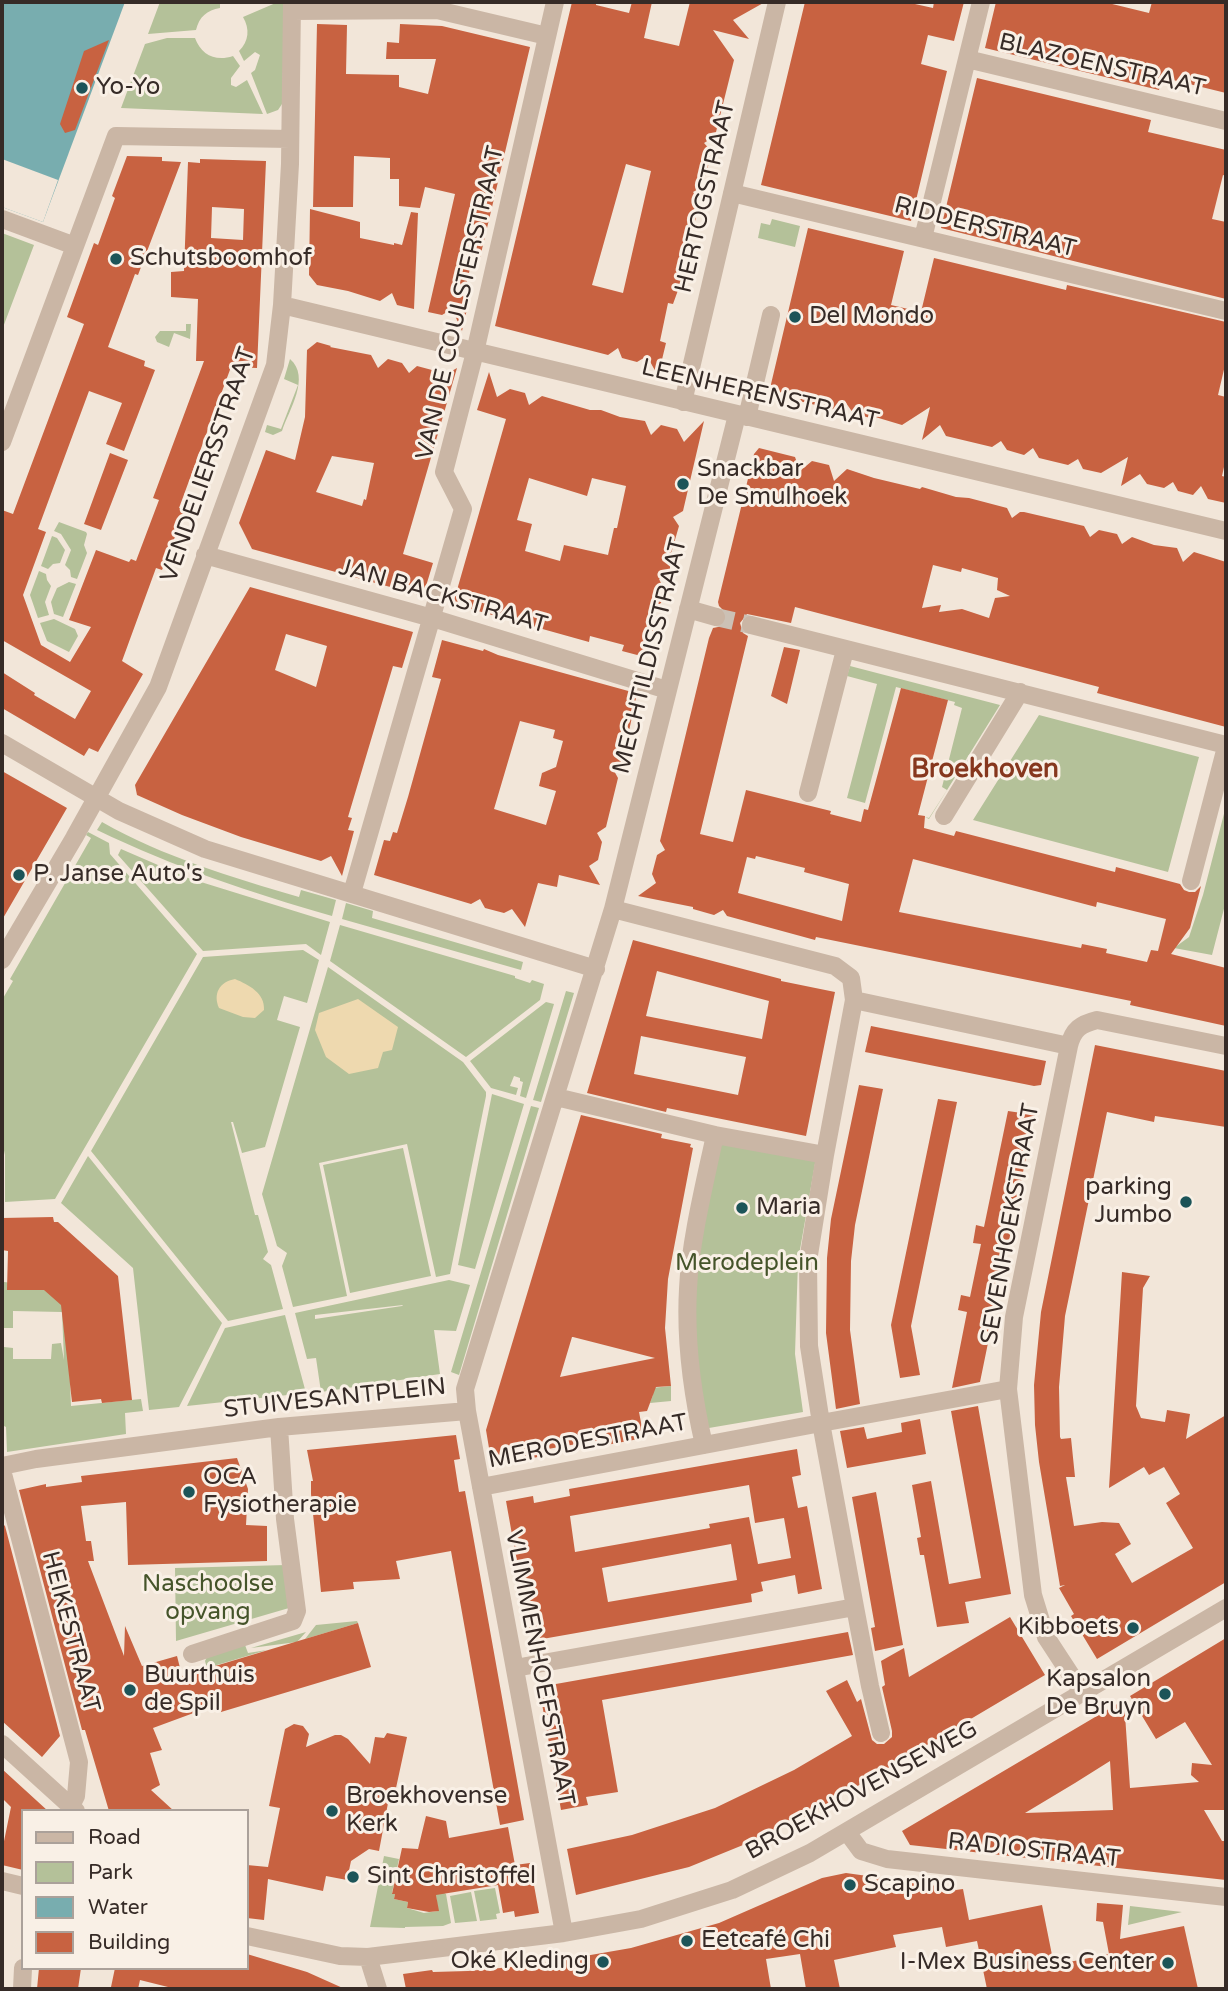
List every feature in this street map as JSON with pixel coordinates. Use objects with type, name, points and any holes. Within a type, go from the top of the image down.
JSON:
[{"type":"street","name":"VAN DE COULSTERSTRAAT","points":[[352,892],[463,509],[444,472],[475,352],[555,2]]},
{"type":"street","name":"HERTOGSTRAAT","points":[[684,402],[777,2]]},
{"type":"street","points":[[923,238],[981,2]]},
{"type":"street","points":[[292,6],[437,10],[547,36]]},
{"type":"street","name":"VENDELIERSSTRAAT","points":[[2,960],[158,687],[275,365],[282,305],[290,139],[292,6]]},
{"type":"street","name":"BLAZOENSTRAAT","points":[[967,59],[1226,121]]},
{"type":"street","points":[[2,442],[116,136],[290,139]]},
{"type":"street","name":"RIDDERSTRAAT","points":[[732,193],[1226,311]]},
{"type":"street","points":[[2,219],[75,246]]},
{"type":"street","name":"LEENHERENSTRAAT","points":[[282,305],[1226,531]]},
{"type":"street","points":[[742,416],[771,315]]},
{"type":"street","name":"MECHTILDISSTRAAT","points":[[613,909],[688,608],[742,416]]},
{"type":"street","name":"JAN BACKSTRAAT","points":[[205,555],[432,618],[667,690]]},
{"type":"street","points":[[688,608],[716,617]]},
{"type":"street","points":[[751,625],[1226,746],[1191,881]]},
{"type":"street","points":[[808,793],[845,650]]},
{"type":"street","points":[[944,816],[1020,692]]},
{"type":"street","points":[[2,743],[119,811],[205,849],[596,969]]},
{"type":"street","points":[[613,909],[835,965],[851,978],[854,1000],[808,1261],[809,1346],[855,1607],[881,1733]]},
{"type":"street","name":"STUIVESANTPLEIN","points":[[2,1468],[36,1459],[279,1427],[467,1411],[465,1390],[613,909]]},
{"type":"street","points":[[854,1000],[1069,1046],[1072,1036],[1082,1024],[1097,1020],[1226,1046]]},
{"type":"street","name":"SEVENHOEKSTRAAT","points":[[1069,1046],[1014,1317],[1008,1389],[1033,1595],[1046,1637],[1082,1692]]},
{"type":"street","points":[[556,1097],[715,1135],[825,1155]]},
{"type":"street","points":[[715,1135],[688,1289],[691,1390],[704,1445],[1008,1389]]},
{"type":"street","name":"VLIMMENHOEFSTRAAT","points":[[467,1411],[564,1933]]},
{"type":"street","points":[[192,1654],[293,1621],[297,1611],[285,1519],[279,1427]]},
{"type":"street","name":"MERODESTRAAT","points":[[481,1487],[704,1445]]},
{"type":"street","name":"HEIKESTRAAT","points":[[2,1468],[79,1762],[76,1796],[66,1806]]},
{"type":"street","points":[[514,1668],[855,1607]]},
{"type":"street","name":"BROEKHOVENSEWEG","points":[[248,1936],[340,1956],[368,1957],[564,1933],[656,1915],[711,1898],[789,1864],[847,1832],[1226,1608]]},
{"type":"street","points":[[2,1744],[66,1806]]},
{"type":"street","name":"RADIOSTRAAT","points":[[847,1832],[861,1851],[887,1859],[1226,1897]]},
{"type":"street","points":[[2,1881],[21,1886]]},
{"type":"street","points":[[368,1957],[377,1989]]},
{"type":"street","points":[[22,1989],[23,1970]]},
{"type":"green space","points":[[160,2],[220,2],[220,8],[204,15],[196,30],[148,34]]},
{"type":"green space","points":[[278,2],[285,2],[282,104],[278,110],[267,114],[251,73],[255,70],[260,55],[255,52],[244,61],[239,51],[247,35],[243,17]]},
{"type":"green space","points":[[167,38],[195,38],[201,49],[210,56],[233,56],[240,66],[231,78],[231,85],[236,87],[247,80],[263,114],[121,108],[145,44]]},
{"type":"green space","points":[[772,219],[800,226],[795,247],[758,238],[761,223],[770,225]]},
{"type":"green space","points":[[2,233],[34,245],[2,330]]},
{"type":"green space","points":[[186,324],[191,324],[190,339],[174,333],[169,347],[157,342],[155,337],[160,331],[186,331]]},
{"type":"green space","points":[[290,359],[296,366],[299,384],[282,431],[273,435],[265,432],[267,425],[281,429],[298,385],[284,379]]},
{"type":"green space","points":[[59,522],[87,534],[84,545],[87,553],[77,579],[71,577],[70,570],[65,565],[71,550],[61,534],[54,531]]},
{"type":"green space","points":[[52,536],[57,538],[65,550],[60,563],[53,564],[48,569],[41,566]]},
{"type":"green space","points":[[39,571],[46,574],[51,586],[45,602],[49,615],[38,618],[30,595]]},
{"type":"green space","points":[[69,582],[76,584],[63,617],[54,614],[51,602],[57,588]]},
{"type":"green space","points":[[54,619],[75,629],[78,636],[69,652],[47,641],[40,623]]},
{"type":"green space","points":[[850,666],[1000,705],[929,819],[925,817],[929,818],[947,790],[942,787],[962,708],[954,705],[955,702],[896,687],[865,803],[847,798],[877,684],[847,676]]},
{"type":"green space","points":[[1039,715],[1199,757],[1168,872],[973,820]]},
{"type":"green space","points":[[1226,806],[1226,901],[1212,955],[1174,948],[1189,937]]},
{"type":"green space","points":[[102,822],[149,846],[223,874],[299,897],[301,890],[336,900],[332,916],[184,868],[97,830]]},
{"type":"green space","points":[[88,832],[109,843],[110,854],[197,954],[55,1199],[5,1202],[2,1000],[13,981],[10,979],[91,838],[86,835]]},
{"type":"green space","points":[[121,849],[188,878],[330,922],[321,955],[306,944],[203,951],[118,855]]},
{"type":"green space","points":[[346,903],[373,911],[372,918],[523,962],[521,970],[342,919]]},
{"type":"green space","points":[[340,925],[515,976],[530,983],[532,980],[544,984],[540,1000],[466,1057],[330,961]]},
{"type":"green space","points":[[303,950],[319,960],[307,1003],[284,996],[277,1020],[300,1027],[265,1147],[242,1153],[231,1122],[255,1215],[258,1215],[268,1252],[263,1259],[271,1265],[283,1309],[228,1321],[91,1151],[203,957]]},
{"type":"green space","points":[[328,967],[463,1062],[486,1092],[486,1096],[450,1274],[436,1277],[407,1144],[319,1163],[347,1296],[293,1307],[282,1266],[287,1253],[277,1246],[262,1194]]},
{"type":"green space","points":[[566,991],[574,993],[541,1102],[533,1100]]},
{"type":"green space","points":[[546,1002],[554,1004],[526,1098],[520,1096],[523,1082],[514,1076],[510,1086],[518,1088],[516,1095],[491,1088],[470,1061]]},
{"type":"green space","points":[[492,1094],[524,1104],[475,1269],[458,1265]]},
{"type":"green space","points":[[531,1106],[539,1108],[459,1375],[451,1372]]},
{"type":"green space","name":"Merodeplein","points":[[719,1138],[816,1158],[798,1261],[795,1354],[803,1412],[703,1429],[693,1374],[695,1253]]},
{"type":"green space","points":[[403,1148],[431,1276],[350,1293],[323,1165]]},
{"type":"green space","points":[[88,1156],[222,1323],[179,1407],[149,1410],[133,1268],[61,1203]]},
{"type":"green space","points":[[449,1280],[470,1285],[456,1331],[434,1330],[440,1374],[321,1392],[316,1358],[307,1359],[295,1313]],"holes":[[[402,1306],[315,1319],[315,1315]]]},
{"type":"green space","points":[[4,1282],[43,1286],[67,1306],[71,1406],[141,1399],[143,1411],[125,1413],[126,1434],[7,1452],[4,1426],[4,1347],[13,1348],[13,1359],[51,1359],[52,1344],[61,1343],[64,1360],[62,1312],[13,1311],[13,1328],[4,1328]]},
{"type":"green space","points":[[285,1315],[306,1393],[187,1406],[225,1328]]},
{"type":"green space","points":[[671,1386],[671,1401],[650,1403],[652,1388]]},
{"type":"green space","name":"Naschoolse opvang","points":[[286,1565],[289,1608],[176,1641],[175,1568]]},
{"type":"green space","points":[[358,1623],[305,1639],[316,1625]]},
{"type":"green space","points":[[306,1632],[297,1642],[251,1648]]},
{"type":"green space","points":[[245,1645],[248,1653],[267,1650],[207,1668],[207,1657]]},
{"type":"green space","points":[[384,1856],[399,1859],[392,1893],[395,1894],[394,1899],[408,1902],[407,1908],[424,1913],[438,1911],[435,1887],[446,1894],[451,1923],[443,1926],[405,1928],[370,1927]]},
{"type":"green space","points":[[495,1888],[500,1913],[496,1914],[497,1919],[480,1921],[474,1891]]},
{"type":"green space","points":[[471,1892],[477,1921],[455,1923],[450,1896]]},
{"type":"green space","points":[[1130,1906],[1182,1912],[1128,1925]]},
{"type":"sand","points":[[235,979],[251,987],[262,999],[264,1010],[255,1018],[243,1017],[219,1008],[219,989]]},
{"type":"sand","points":[[358,999],[398,1027],[392,1050],[383,1052],[378,1068],[349,1074],[326,1057],[315,1030],[319,1013]]},
{"type":"water","points":[[2,2],[125,2],[43,222],[2,207]]},
{"type":"pier","points":[[2,159],[58,180],[43,222],[2,207]]},
{"type":"building","points":[[572,2],[596,2],[596,5],[629,13],[632,2],[652,2],[644,38],[679,46],[690,2],[765,2],[733,20],[749,39],[713,30],[734,60],[715,136],[704,143],[712,152],[702,187],[693,192],[700,202],[690,232],[681,282],[673,304],[668,303],[660,341],[666,343],[658,376],[647,356],[637,362],[622,358],[618,348],[608,355],[495,326]],"holes":[[[626,164],[651,171],[623,293],[592,285]]]},
{"type":"building","points":[[805,2],[906,2],[933,8],[934,2],[964,2],[954,41],[928,35],[921,64],[947,71],[911,221],[761,185]]},
{"type":"building","points":[[996,2],[1104,2],[1149,13],[1152,2],[1226,2],[1226,93],[1173,80],[1172,85],[1161,82],[1159,90],[985,48]]},
{"type":"building","points":[[317,24],[347,25],[346,74],[399,75],[399,87],[428,94],[436,59],[386,59],[387,42],[399,43],[400,24],[442,26],[530,47],[478,266],[471,264],[464,295],[470,296],[462,331],[452,309],[442,315],[428,312],[455,194],[425,187],[420,208],[399,206],[399,179],[390,179],[390,158],[354,156],[353,207],[313,207]]},
{"type":"building","name":"Yo-Yo","points":[[109,40],[75,130],[65,133],[60,124],[84,51]]},
{"type":"building","points":[[977,78],[1151,120],[1148,132],[1226,150],[1226,176],[1223,175],[1212,219],[1226,222],[1226,299],[941,228]]},
{"type":"building","points":[[127,156],[162,157],[162,161],[181,162],[108,347],[145,361],[144,366],[155,370],[124,451],[106,444],[122,403],[89,391],[38,529],[46,532],[23,595],[41,645],[70,662],[91,627],[69,620],[96,550],[129,562],[131,559],[136,561],[159,500],[153,498],[204,361],[196,361],[198,299],[171,297],[171,272],[184,271],[188,162],[200,163],[200,159],[266,161],[257,368],[231,367],[179,508],[185,510],[180,524],[162,570],[156,568],[122,661],[143,674],[98,752],[89,748],[84,756],[2,708],[2,672],[75,719],[91,691],[2,640],[2,510],[13,514],[84,324],[67,317],[94,243],[98,245],[115,198],[112,196]],"holes":[[[212,207],[244,209],[243,240],[211,238]]]},
{"type":"building","points":[[310,209],[360,222],[360,238],[394,245],[402,245],[411,212],[418,213],[414,309],[397,305],[392,293],[380,301],[317,285],[309,275]]},
{"type":"building","points":[[808,228],[904,251],[891,305],[921,312],[934,258],[1066,290],[1067,285],[1226,322],[1226,361],[1218,395],[1226,397],[1226,458],[1222,476],[1226,477],[1226,503],[1208,499],[1201,486],[1193,495],[1178,491],[1173,482],[1164,488],[1147,484],[1140,474],[1121,486],[1128,457],[1101,473],[1083,469],[1078,459],[1068,465],[1039,458],[1033,448],[1024,455],[1007,450],[1001,441],[992,447],[946,436],[940,425],[922,440],[930,407],[902,425],[853,413],[844,400],[836,410],[791,399],[786,389],[767,401]]},
{"type":"building","points":[[317,342],[371,355],[378,368],[388,359],[402,363],[409,373],[417,366],[432,370],[438,379],[457,368],[403,554],[433,563],[423,596],[252,549],[239,523],[266,450],[295,460],[305,417],[307,350]],"holes":[[[332,456],[374,463],[366,500],[364,499],[362,506],[316,492]]]},
{"type":"building","points":[[489,372],[497,397],[510,389],[525,393],[529,405],[542,396],[590,410],[601,410],[620,417],[645,421],[651,435],[661,425],[677,429],[684,442],[704,421],[683,511],[673,517],[679,526],[670,557],[670,573],[659,579],[664,589],[661,603],[651,609],[657,619],[647,652],[641,656],[622,651],[624,645],[590,636],[589,642],[453,604],[506,419],[477,410]],"holes":[[[529,478],[587,496],[592,478],[626,486],[608,555],[564,545],[560,561],[525,551],[532,524],[517,520]]]},
{"type":"building","points":[[759,448],[795,457],[800,471],[812,461],[829,465],[834,481],[847,469],[874,478],[1007,508],[1012,518],[1024,512],[1084,526],[1090,537],[1099,530],[1117,534],[1122,544],[1132,537],[1154,545],[1177,548],[1183,562],[1194,552],[1226,562],[1226,727],[1097,693],[1099,687],[795,607],[791,623],[747,614],[740,623],[743,633],[748,636],[700,834],[733,842],[746,790],[831,811],[830,814],[861,822],[864,809],[868,810],[901,688],[948,700],[918,815],[925,816],[924,828],[954,836],[956,831],[1115,872],[1116,867],[1180,884],[1189,892],[1195,892],[1201,886],[1190,928],[1171,954],[1226,968],[1226,1026],[1130,1005],[1131,1001],[816,937],[815,940],[727,916],[723,910],[714,915],[693,907],[638,896],[656,883],[652,874],[657,855],[665,850],[660,841],[709,638],[713,628],[723,626],[727,619],[727,614],[718,602],[754,454]],"holes":[[[933,565],[961,572],[962,568],[998,578],[997,590],[1010,596],[995,598],[989,618],[962,609],[939,612],[941,605],[922,608]],[[756,856],[805,868],[804,872],[849,884],[842,921],[738,893],[747,857],[755,859]],[[913,859],[1096,907],[1097,902],[1166,919],[1158,951],[1151,950],[1147,962],[1106,953],[1107,949],[1082,944],[1081,948],[899,912]]]},
{"type":"building","points":[[110,453],[128,460],[101,530],[84,524]]},
{"type":"building","points":[[250,587],[413,632],[402,668],[393,666],[348,817],[352,818],[348,830],[354,831],[342,876],[331,856],[321,861],[241,837],[137,795],[135,785]],"holes":[[[286,634],[327,646],[316,687],[275,670]]]},
{"type":"building","points":[[442,640],[483,651],[484,649],[632,692],[636,698],[622,764],[613,769],[618,778],[606,827],[597,833],[602,842],[598,860],[589,866],[600,885],[559,875],[557,887],[538,883],[525,927],[512,909],[504,913],[485,908],[480,899],[471,904],[374,875],[384,840],[390,841],[393,832],[397,833],[408,797],[441,679],[432,677]],"holes":[[[520,721],[555,730],[553,738],[563,741],[556,767],[542,773],[539,786],[556,791],[546,825],[494,809]]]},
{"type":"building","points":[[784,647],[800,650],[787,704],[771,696]]},
{"type":"building","points":[[2,771],[67,808],[2,920]]},
{"type":"building","points":[[633,940],[781,981],[835,992],[806,1136],[667,1108],[666,1112],[587,1093]],"holes":[[[657,971],[769,1001],[762,1039],[646,1016]],[[641,1036],[746,1057],[738,1095],[634,1074]]]},
{"type":"building","points":[[871,1026],[1046,1061],[1041,1085],[1034,1086],[865,1052]]},
{"type":"building","points":[[1095,1045],[1226,1071],[1226,1127],[1155,1116],[1154,1122],[1107,1112],[1065,1316],[1059,1387],[1060,1437],[1071,1438],[1075,1477],[1066,1477],[1074,1526],[1102,1522],[1119,1523],[1131,1544],[1115,1554],[1132,1583],[1193,1548],[1166,1503],[1180,1494],[1164,1467],[1149,1475],[1144,1467],[1109,1488],[1122,1272],[1150,1276],[1143,1288],[1136,1406],[1141,1418],[1165,1422],[1167,1410],[1190,1414],[1186,1439],[1226,1415],[1226,1582],[1097,1659],[1071,1616],[1074,1614],[1059,1588],[1065,1585],[1060,1586],[1039,1462],[1034,1385],[1041,1312]]},
{"type":"building","points":[[859,1085],[883,1089],[855,1225],[851,1261],[850,1330],[860,1404],[836,1409],[826,1333],[827,1258],[831,1219]]},
{"type":"building","points":[[938,1099],[957,1102],[911,1326],[920,1375],[900,1378],[891,1325]]},
{"type":"building","points":[[1008,1111],[1035,1115],[980,1382],[952,1388],[967,1312],[958,1310],[961,1295],[970,1297],[981,1244],[973,1243],[976,1225],[984,1227]]},
{"type":"building","points":[[581,1115],[662,1134],[661,1138],[691,1144],[690,1147],[693,1148],[668,1279],[665,1328],[671,1386],[656,1387],[647,1411],[639,1412],[644,1438],[601,1446],[600,1440],[542,1450],[543,1456],[492,1466],[486,1430]],"holes":[[[572,1337],[655,1358],[560,1377]]]},
{"type":"building","points":[[53,1217],[54,1222],[58,1222],[118,1276],[132,1400],[72,1402],[61,1305],[44,1290],[7,1290],[8,1251],[2,1250],[2,1218]]},
{"type":"building","points":[[978,1406],[1011,1594],[965,1602],[969,1623],[937,1627],[924,1555],[920,1555],[917,1538],[921,1537],[912,1485],[931,1481],[949,1584],[981,1578],[951,1411]]},
{"type":"building","points":[[920,1419],[926,1454],[847,1468],[840,1431],[864,1427],[867,1439],[902,1432],[901,1423]]},
{"type":"building","points":[[456,1435],[460,1459],[454,1460],[459,1492],[465,1491],[524,1820],[500,1825],[451,1551],[396,1561],[400,1579],[353,1582],[354,1589],[321,1592],[311,1494],[313,1481],[307,1450]]},
{"type":"building","points":[[797,1449],[801,1475],[792,1477],[798,1508],[807,1506],[822,1589],[798,1594],[795,1575],[761,1582],[763,1591],[751,1594],[752,1602],[531,1641],[506,1501],[533,1496],[534,1503],[570,1496],[569,1489]],"holes":[[[749,1485],[755,1523],[784,1518],[791,1558],[758,1564],[749,1517],[709,1524],[710,1528],[575,1552],[570,1516]],[[731,1544],[737,1580],[608,1602],[602,1568]]]},
{"type":"building","points":[[237,1458],[248,1489],[246,1525],[267,1526],[267,1561],[128,1565],[126,1502],[81,1506],[86,1541],[91,1541],[94,1561],[88,1561],[124,1656],[125,1626],[142,1666],[177,1656],[182,1676],[358,1623],[371,1667],[221,1712],[218,1704],[153,1728],[162,1750],[150,1753],[160,1785],[151,1790],[172,1809],[108,1809],[85,1730],[82,1730],[19,1490],[46,1484],[46,1487],[82,1482],[81,1476]]},
{"type":"building","points":[[876,1492],[903,1645],[875,1651],[871,1628],[875,1627],[852,1497]]},
{"type":"building","points":[[2,1523],[5,1526],[60,1736],[42,1757],[2,1721]]},
{"type":"building","points":[[1010,1617],[1045,1675],[775,1832],[689,1867],[576,1895],[567,1849],[632,1835],[715,1808],[794,1770],[852,1736],[826,1691],[847,1680],[857,1702],[861,1699],[872,1740],[877,1744],[884,1744],[892,1737],[892,1731],[882,1687],[885,1685],[881,1661],[904,1648],[909,1677]]},
{"type":"building","points":[[848,1632],[853,1655],[602,1700],[618,1792],[586,1797],[588,1805],[561,1810],[539,1687]]},
{"type":"building","points":[[1226,1638],[1226,1810],[1204,1810],[1222,1841],[1226,1841],[1226,1880],[910,1845],[902,1831],[1124,1700],[1130,1788],[1199,1782],[1191,1775],[1192,1763],[1212,1765],[1185,1722],[1156,1739],[1130,1696]],"holes":[[[1110,1761],[1113,1810],[1025,1813]]]},
{"type":"building","name":"Broekhovense Kerk","points":[[294,1724],[303,1726],[309,1734],[306,1747],[341,1735],[348,1739],[370,1764],[375,1737],[384,1738],[387,1733],[407,1737],[396,1788],[391,1787],[379,1851],[369,1849],[351,1861],[347,1880],[326,1876],[323,1891],[268,1879],[264,1920],[248,1918],[248,1865],[268,1867],[280,1808],[269,1806],[285,1729]]},
{"type":"building","points":[[2,1769],[46,1809],[21,1809],[21,1870],[2,1865],[2,1851],[11,1807],[2,1798]]},
{"type":"building","points":[[426,1816],[446,1821],[449,1838],[508,1827],[515,1865],[530,1863],[539,1913],[515,1917],[514,1911],[503,1913],[498,1885],[436,1895],[439,1911],[407,1908],[408,1902],[394,1899],[395,1894],[392,1894],[402,1848],[418,1849]]},
{"type":"building","points":[[846,1873],[882,1878],[885,1895],[915,1882],[917,1886],[922,1884],[924,1889],[935,1885],[937,1889],[942,1887],[944,1892],[955,1888],[963,1889],[969,1920],[1042,1905],[1054,1965],[1109,1954],[1103,1922],[1096,1921],[1097,1903],[1123,1905],[1120,1939],[1184,1926],[1198,1989],[987,1989],[977,1941],[946,1947],[942,1927],[893,1935],[896,1947],[834,1960],[840,1989],[806,1989],[800,1954],[766,1959],[771,1989],[406,1989],[403,1974],[533,1965],[631,1948],[719,1923],[822,1878]]},
{"type":"building","points":[[248,1954],[307,1972],[345,1989],[176,1989],[140,1980],[138,1989],[111,1987],[115,1970],[248,1970]]},
{"type":"building","points":[[39,1970],[81,1970],[78,1989],[37,1989]]},
{"type":"tunnel","points":[[716,617],[751,625]]},
{"type":"place","name":"Yo-Yo","points":[[82,88]]},
{"type":"place","name":"Schutsboomhof","points":[[116,259]]},
{"type":"place","name":"Del Mondo","points":[[795,317]]},
{"type":"place","name":"Snackbar De Smulhoek","points":[[683,484]]},
{"type":"place","name":"P. Janse Auto's","points":[[19,875]]},
{"type":"place","name":"parking Jumbo","points":[[1186,1202]]},
{"type":"place","name":"Maria","points":[[742,1208]]},
{"type":"place","name":"OCA Fysiotherapie","points":[[189,1492]]},
{"type":"place","name":"Kibboets","points":[[1133,1628]]},
{"type":"place","name":"Buurthuis de Spil","points":[[130,1690]]},
{"type":"place","name":"Kapsalon De Bruyn","points":[[1165,1694]]},
{"type":"place","name":"Broekhovense Kerk","points":[[332,1811]]},
{"type":"place","name":"Sint Christoffel","points":[[353,1877]]},
{"type":"place","name":"Scapino","points":[[850,1885]]},
{"type":"place","name":"Eetcafé Chi","points":[[687,1941]]},
{"type":"place","name":"Oké Kleding","points":[[603,1962]]},
{"type":"place","name":"I-Mex Business Center","points":[[1168,1963]]},
{"type":"district","name":"Broekhoven","points":[[985,770]]}]
